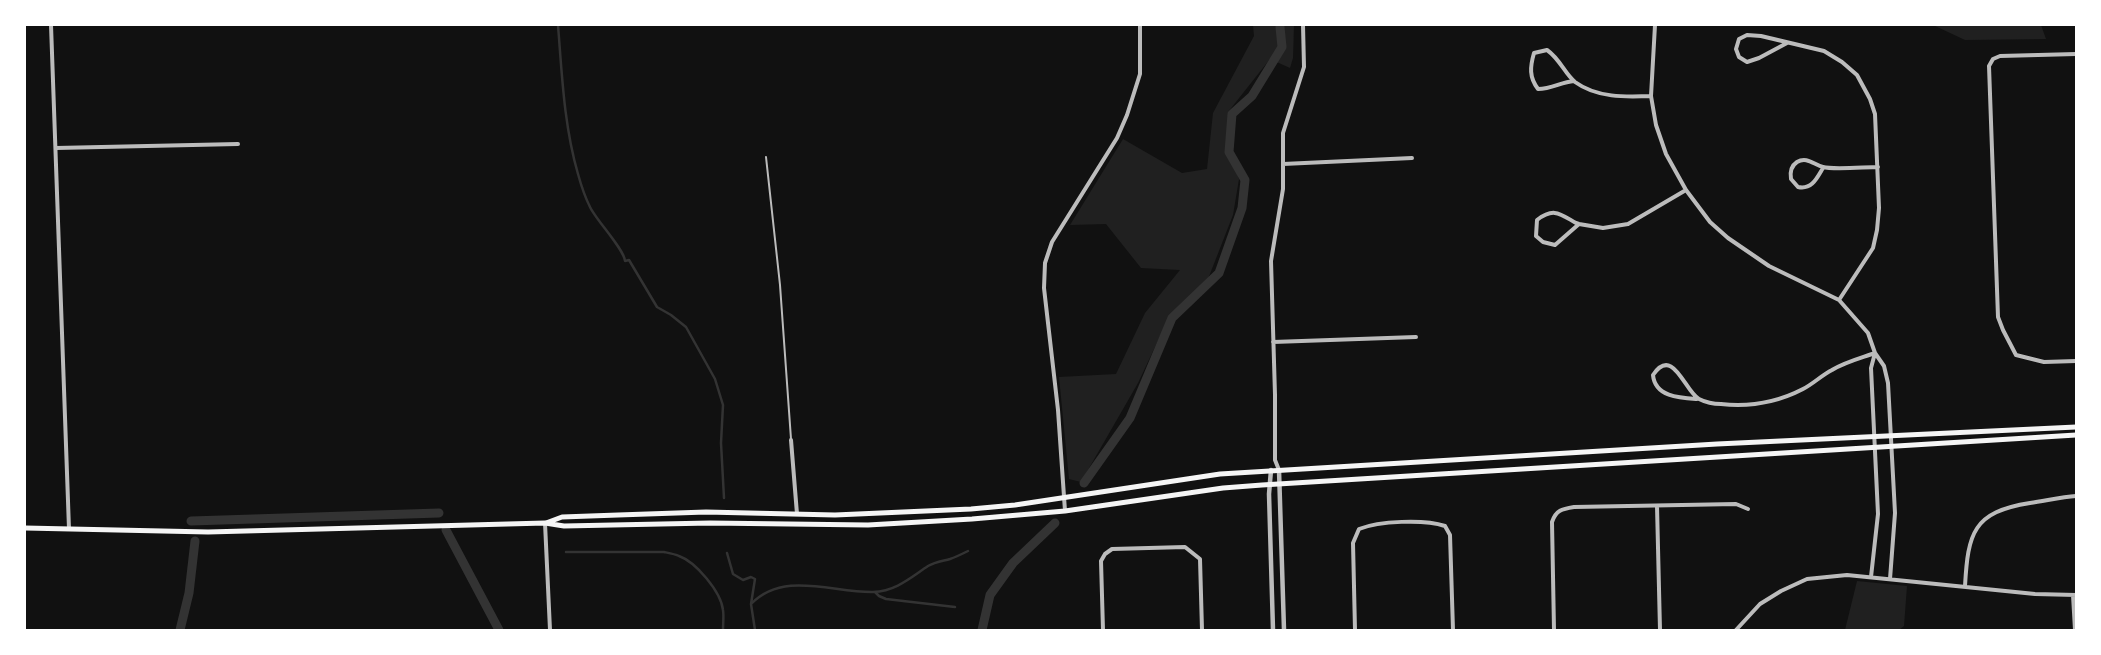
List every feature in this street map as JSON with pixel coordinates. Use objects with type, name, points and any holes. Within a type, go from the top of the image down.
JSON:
[{"type":"main road","points":[[545,523],[562,517],[706,512],[860,515],[962,510],[1015,505],[1220,474],[1271,470],[1707,445],[2076,427]]},
{"type":"main road","points":[[25,528],[208,532],[545,523],[564,526],[710,523],[868,525],[1065,511],[1223,488],[2076,436]]},
{"type":"street","points":[[51,25],[69,529]]},
{"type":"street","points":[[1065,511],[1058,410],[1044,288],[1045,263],[1052,242],[1117,138],[1128,115],[1140,74],[1140,25]]},
{"type":"street","points":[[1284,630],[1280,484],[1279,470],[1275,460],[1271,261],[1283,189],[1283,133],[1304,67],[1303,25]]},
{"type":"street","points":[[1654,25],[1651,96],[1656,126],[1666,154],[1686,190],[1710,222],[1728,238],[1768,266],[1839,300],[1868,333],[1875,353],[1884,366],[1888,383],[1895,513],[1890,579]]},
{"type":"street","points":[[1787,43],[1759,58],[1747,62],[1739,57],[1736,49],[1740,39],[1747,35],[1761,36],[1824,51],[1842,62],[1857,75],[1870,99],[1875,114],[1878,166],[1878,230],[1873,248],[1839,300]]},
{"type":"street","points":[[1574,81],[1565,82],[1550,89],[1538,89],[1532,80],[1531,66],[1534,53],[1547,50],[1556,57],[1574,81],[1588,88],[1615,97],[1651,96]]},
{"type":"street","points":[[2076,54],[2000,56],[1992,59],[1989,66],[1998,317],[2016,355],[2044,362],[2076,361]]},
{"type":"street","points":[[56,148],[238,144]]},
{"type":"street","points":[[1283,164],[1412,158]]},
{"type":"street","points":[[1823,168],[1808,187],[1798,186],[1791,179],[1792,169],[1797,162],[1810,160],[1823,168],[1878,166]]},
{"type":"street","points":[[1580,224],[1555,245],[1543,242],[1536,236],[1537,220],[1546,213],[1557,213],[1580,224],[1603,228],[1628,224],[1686,190]]},
{"type":"street","points":[[1273,342],[1416,337]]},
{"type":"street","points":[[1697,398],[1675,368],[1662,367],[1654,376],[1655,386],[1662,392],[1684,398],[1697,398],[1715,404],[1758,403],[1784,398],[1804,389],[1832,370],[1875,353]]},
{"type":"street","points":[[1871,577],[1878,514],[1871,368],[1875,353]]},
{"type":"street","points":[[791,440],[797,514]]},
{"type":"street","points":[[1273,630],[1270,485],[1271,470],[1275,460]]},
{"type":"street","points":[[1965,586],[1970,542],[1975,530],[1984,520],[1994,512],[2007,507],[2076,496]]},
{"type":"street","points":[[1554,630],[1552,522],[1554,514],[1561,509],[1574,507],[1736,504],[1748,509]]},
{"type":"street","points":[[1657,506],[1660,630]]},
{"type":"street","points":[[1355,630],[1353,543],[1359,529],[1372,524],[1428,522],[1445,526],[1450,535],[1453,630]]},
{"type":"street","points":[[545,523],[550,630]]},
{"type":"street","points":[[1103,630],[1101,561],[1105,554],[1112,549],[1185,547],[1200,559],[1202,630]]},
{"type":"street","points":[[1736,630],[1760,604],[1781,591],[1808,579],[1847,574],[2035,594],[2075,595],[2075,630]]},
{"type":"lane","points":[[766,157],[780,285],[791,440]]},
{"type":"shaded area","points":[[1253,25],[1294,25],[1293,58],[1290,68],[1270,59],[1228,112],[1228,149],[1239,179],[1233,215],[1208,279],[1170,315],[1138,383],[1081,482],[1069,479],[1059,377],[1116,374],[1145,313],[1180,270],[1141,268],[1106,224],[1070,225],[1123,139],[1182,173],[1207,169],[1213,113],[1254,36]]},
{"type":"shaded area","points":[[1933,25],[2041,25],[2046,39],[1965,40]]},
{"type":"shaded area","points":[[1857,581],[1907,586],[1904,626],[1899,630],[1845,630]]},
{"type":"waterway","points":[[558,25],[567,119],[573,156],[583,191],[593,213],[620,249],[625,261],[629,260],[657,307],[686,327],[715,379],[723,405],[721,443],[724,498]]},
{"type":"waterway","points":[[1084,483],[1130,418],[1172,318],[1219,273],[1242,208],[1245,180],[1229,152],[1232,114],[1252,96],[1282,47],[1280,27]]},
{"type":"waterway","points":[[191,521],[439,513]]},
{"type":"waterway","points":[[982,630],[990,595],[1013,563],[1055,523]]},
{"type":"waterway","points":[[446,530],[499,630]]},
{"type":"waterway","points":[[180,630],[189,593],[195,541]]},
{"type":"waterway","points":[[751,604],[764,594],[778,588],[794,586],[881,591],[902,583],[931,565],[968,551]]},
{"type":"waterway","points":[[566,552],[664,552],[686,559],[700,571],[718,595],[723,610],[723,630]]},
{"type":"waterway","points":[[727,553],[733,574],[743,580],[751,577],[755,579],[751,604],[755,630]]},
{"type":"waterway","points":[[875,592],[886,599],[955,607]]}]
